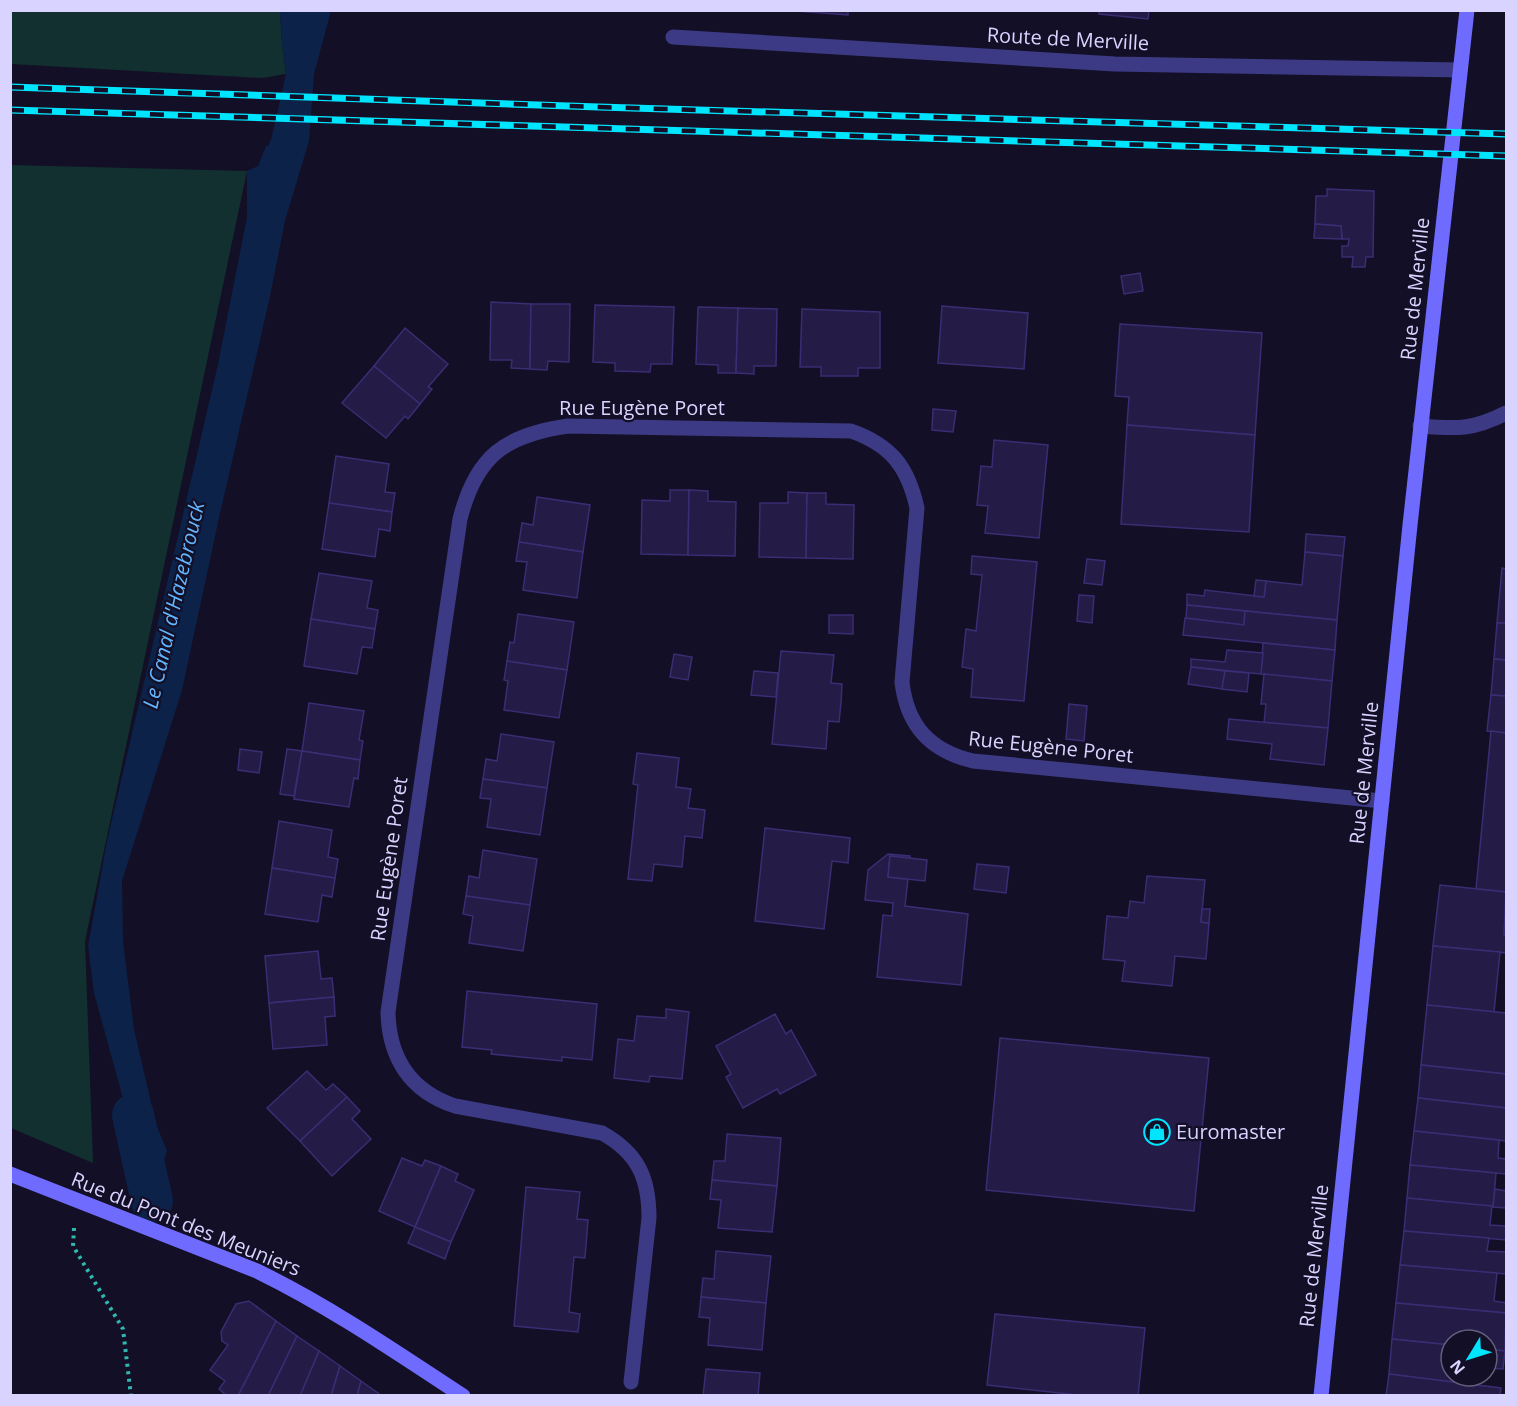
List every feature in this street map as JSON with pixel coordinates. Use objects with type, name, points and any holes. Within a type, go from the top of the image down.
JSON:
[{"type":"street","points":[[1460,70],[1467,10]]},
{"type":"street","name":"Route de Merville","points":[[673,37],[1115,64],[1460,70]]},
{"type":"street","name":"Rue de Merville","points":[[1321,1395],[1420,426],[1460,70]]},
{"type":"street","points":[[1420,426],[1459,429],[1473,427],[1506,413]]},
{"type":"street","name":"Rue Eugène Poret","points":[[631,1382],[649,1218],[646,1183],[639,1167],[617,1141],[602,1133],[455,1106],[438,1100],[425,1092],[400,1063],[392,1047],[388,1030],[390,1000],[460,519],[467,494],[477,474],[505,444],[525,435],[568,426],[851,430],[868,436],[883,446],[900,465],[913,489],[917,508],[902,682],[904,700],[911,717],[922,734],[936,747],[954,757],[974,761],[1382,801]]},
{"type":"street","name":"Rue du Pont des Meuniers","points":[[10,1174],[257,1271],[326,1308],[463,1395]]},
{"type":"path","points":[[75,1201],[73,1246],[123,1329],[131,1395]]},
{"type":"green space","points":[[10,11],[280,11],[286,74],[262,78],[11,64]]},
{"type":"green space","points":[[11,165],[247,171],[85,941],[93,1163],[11,1128]]},
{"type":"water","points":[[280,11],[331,11],[314,74],[309,141],[285,221],[182,690],[122,881],[123,942],[134,1029],[156,1124],[167,1151],[162,1166],[162,1179],[128,1165],[127,1113],[94,993],[88,946],[107,841],[218,364],[247,217],[247,171],[258,166],[271,140],[286,74]]},
{"type":"building","points":[[783,10],[848,10],[848,15]]},
{"type":"building","points":[[1099,10],[1149,10],[1148,19],[1099,14]]},
{"type":"building","points":[[1327,189],[1374,191],[1373,257],[1366,257],[1365,267],[1352,267],[1353,257],[1342,257],[1342,246],[1348,246],[1349,239],[1342,239],[1341,226],[1315,224],[1316,196],[1327,196]]},
{"type":"building","points":[[1315,224],[1341,226],[1342,239],[1314,238]]},
{"type":"building","points":[[1140,273],[1143,291],[1124,294],[1121,276]]},
{"type":"building","points":[[491,302],[531,304],[530,369],[511,368],[512,360],[490,360]]},
{"type":"building","points":[[531,304],[570,304],[569,362],[548,361],[547,370],[530,369]]},
{"type":"building","points":[[595,305],[674,307],[672,364],[651,364],[650,372],[615,371],[615,363],[593,362]]},
{"type":"building","points":[[942,306],[1028,313],[1024,369],[938,363]]},
{"type":"building","points":[[698,307],[738,308],[736,373],[718,373],[718,365],[696,364]]},
{"type":"building","points":[[738,308],[777,309],[776,366],[754,366],[754,374],[736,373]]},
{"type":"building","points":[[802,309],[880,312],[880,368],[858,368],[858,376],[821,376],[821,367],[800,367]]},
{"type":"building","points":[[1120,324],[1262,333],[1255,435],[1127,425],[1129,397],[1115,396]]},
{"type":"building","points":[[405,328],[448,364],[428,387],[432,389],[420,404],[374,366]]},
{"type":"building","points":[[374,366],[420,404],[408,419],[405,416],[386,438],[342,403]]},
{"type":"building","points":[[933,409],[956,411],[953,432],[932,430]]},
{"type":"building","points":[[1127,425],[1255,435],[1249,532],[1121,524]]},
{"type":"building","points":[[994,440],[1048,445],[1039,538],[985,533],[988,506],[977,505],[981,466],[992,467]]},
{"type":"building","points":[[336,456],[389,464],[385,492],[395,493],[392,512],[329,503]]},
{"type":"building","points":[[670,490],[689,490],[688,555],[641,554],[642,500],[670,501]]},
{"type":"building","points":[[689,490],[708,491],[708,501],[736,502],[735,556],[688,555]]},
{"type":"building","points":[[788,492],[807,493],[806,558],[759,557],[760,503],[788,503]]},
{"type":"building","points":[[807,493],[826,493],[826,504],[854,505],[853,559],[806,558]]},
{"type":"building","points":[[537,497],[590,505],[583,552],[519,542],[522,523],[533,525]]},
{"type":"building","points":[[329,503],[392,512],[390,531],[379,529],[375,557],[322,549]]},
{"type":"building","points":[[1306,534],[1345,537],[1343,556],[1305,552]]},
{"type":"building","points":[[519,542],[583,552],[577,598],[523,590],[527,562],[516,561]]},
{"type":"building","points":[[1305,552],[1343,556],[1337,620],[1187,605],[1187,594],[1204,596],[1205,590],[1264,597],[1266,581],[1302,585]]},
{"type":"building","points":[[972,556],[1037,562],[1024,701],[971,697],[973,669],[962,667],[966,629],[976,631],[982,575],[971,574]]},
{"type":"building","points":[[1087,559],[1105,561],[1102,585],[1084,583]]},
{"type":"building","points":[[1502,568],[1506,569],[1506,623],[1497,623]]},
{"type":"building","points":[[319,573],[372,581],[367,608],[378,610],[375,629],[311,619]]},
{"type":"building","points":[[1256,580],[1266,581],[1264,597],[1254,596]]},
{"type":"building","points":[[1079,595],[1094,596],[1092,623],[1077,621]]},
{"type":"building","points":[[1187,605],[1245,611],[1244,625],[1186,618]]},
{"type":"building","points":[[1245,611],[1337,620],[1335,650],[1183,635],[1185,618],[1244,625]]},
{"type":"building","points":[[518,614],[574,622],[567,670],[507,661],[510,642],[514,643]]},
{"type":"building","points":[[829,615],[853,615],[853,634],[829,633]]},
{"type":"building","points":[[311,619],[375,629],[372,648],[362,647],[357,674],[304,666]]},
{"type":"building","points":[[1497,623],[1506,623],[1506,660],[1494,659]]},
{"type":"building","points":[[1263,643],[1335,650],[1332,681],[1261,674]]},
{"type":"building","points":[[1227,650],[1263,653],[1261,674],[1191,667],[1191,659],[1225,662]]},
{"type":"building","points":[[781,651],[834,655],[831,683],[842,684],[841,703],[839,722],[828,721],[826,749],[772,744]]},
{"type":"building","points":[[674,654],[692,657],[688,680],[670,677]]},
{"type":"building","points":[[1494,659],[1506,660],[1506,696],[1491,695]]},
{"type":"building","points":[[507,661],[567,670],[559,718],[504,710],[508,681],[504,680]]},
{"type":"building","points":[[1191,667],[1225,671],[1222,689],[1188,684]]},
{"type":"building","points":[[754,671],[778,673],[776,697],[751,695]]},
{"type":"building","points":[[1225,671],[1249,673],[1247,692],[1222,689]]},
{"type":"building","points":[[1264,674],[1332,681],[1328,728],[1264,723],[1266,704],[1261,704]]},
{"type":"building","points":[[1491,695],[1506,696],[1506,733],[1487,731]]},
{"type":"building","points":[[309,703],[364,711],[359,740],[363,741],[360,760],[302,751]]},
{"type":"building","points":[[1069,704],[1087,706],[1084,741],[1066,739]]},
{"type":"building","points":[[1229,719],[1328,728],[1324,765],[1270,759],[1272,744],[1227,739]]},
{"type":"building","points":[[1491,731],[1506,733],[1506,892],[1476,889]]},
{"type":"building","points":[[501,734],[554,742],[547,788],[483,779],[486,759],[497,761]]},
{"type":"building","points":[[240,749],[262,752],[259,773],[238,770]]},
{"type":"building","points":[[287,749],[302,751],[294,796],[280,794]]},
{"type":"building","points":[[302,751],[360,760],[358,779],[354,778],[349,807],[294,799]]},
{"type":"building","points":[[637,753],[679,758],[676,787],[691,789],[688,808],[705,810],[702,838],[685,836],[682,867],[654,864],[652,881],[628,879],[638,785],[633,784]]},
{"type":"building","points":[[483,779],[547,788],[540,835],[487,827],[491,799],[480,798]]},
{"type":"building","points":[[279,821],[332,830],[328,857],[338,859],[335,878],[272,868]]},
{"type":"building","points":[[765,828],[850,838],[848,863],[832,861],[824,929],[755,921]]},
{"type":"building","points":[[483,850],[537,859],[530,905],[466,896],[469,876],[479,878]]},
{"type":"building","points":[[888,854],[910,856],[910,858],[890,856],[888,877],[908,879],[905,906],[968,914],[961,985],[877,977],[883,915],[892,916],[893,903],[865,900],[868,870]]},
{"type":"building","points":[[890,856],[927,860],[925,881],[888,877]]},
{"type":"building","points":[[977,864],[1009,867],[1006,893],[974,889]]},
{"type":"building","points":[[272,868],[335,878],[332,897],[322,895],[318,922],[265,914]]},
{"type":"building","points":[[1147,876],[1205,880],[1201,922],[1209,923],[1206,959],[1175,956],[1172,986],[1122,981],[1125,961],[1103,959],[1107,916],[1128,918],[1130,901],[1144,903]]},
{"type":"building","points":[[1440,885],[1506,892],[1504,935],[1506,936],[1506,953],[1433,946]]},
{"type":"building","points":[[466,896],[530,905],[523,951],[469,943],[473,916],[463,914]]},
{"type":"building","points":[[1202,909],[1210,909],[1209,923],[1201,922]]},
{"type":"building","points":[[1433,946],[1500,952],[1494,1012],[1427,1005]]},
{"type":"building","points":[[318,951],[321,979],[332,978],[334,997],[269,1003],[265,956]]},
{"type":"building","points":[[467,991],[597,1004],[592,1060],[562,1057],[562,1061],[491,1054],[492,1050],[462,1047]]},
{"type":"building","points":[[334,997],[335,1016],[325,1017],[327,1045],[273,1049],[269,1003]]},
{"type":"building","points":[[1427,1005],[1506,1013],[1506,1074],[1421,1065]]},
{"type":"building","points":[[666,1009],[689,1012],[682,1079],[650,1076],[649,1082],[614,1078],[618,1039],[634,1041],[637,1016],[666,1018]]},
{"type":"building","points":[[775,1014],[786,1034],[791,1030],[816,1075],[780,1094],[777,1089],[743,1108],[726,1077],[731,1074],[716,1046]]},
{"type":"building","points":[[1000,1038],[1209,1058],[1194,1211],[986,1190]]},
{"type":"building","points":[[1421,1065],[1506,1074],[1506,1108],[1418,1098]]},
{"type":"building","points":[[307,1071],[326,1090],[333,1084],[347,1097],[300,1141],[267,1108]]},
{"type":"building","points":[[347,1097],[360,1111],[352,1119],[371,1139],[332,1176],[300,1141]]},
{"type":"building","points":[[1418,1098],[1506,1108],[1506,1141],[1414,1131]]},
{"type":"building","points":[[1414,1131],[1499,1140],[1498,1158],[1506,1159],[1506,1174],[1410,1165]]},
{"type":"building","points":[[727,1134],[781,1138],[777,1186],[712,1180],[714,1161],[725,1161]]},
{"type":"building","points":[[402,1158],[422,1166],[425,1160],[441,1166],[415,1227],[379,1211]]},
{"type":"building","points":[[1410,1165],[1496,1173],[1493,1207],[1407,1198]]},
{"type":"building","points":[[441,1166],[458,1174],[455,1181],[474,1190],[451,1242],[415,1227]]},
{"type":"building","points":[[712,1180],[777,1186],[772,1232],[718,1228],[721,1200],[710,1199]]},
{"type":"building","points":[[526,1187],[580,1192],[577,1219],[588,1220],[585,1258],[574,1257],[569,1312],[580,1314],[578,1332],[514,1326]]},
{"type":"building","points":[[1495,1189],[1506,1191],[1506,1208],[1493,1207]]},
{"type":"building","points":[[1407,1198],[1492,1206],[1490,1225],[1506,1226],[1506,1240],[1404,1231]]},
{"type":"building","points":[[415,1227],[451,1242],[445,1259],[408,1243]]},
{"type":"building","points":[[1404,1231],[1489,1238],[1487,1251],[1506,1252],[1506,1274],[1400,1265]]},
{"type":"building","points":[[716,1251],[771,1256],[766,1303],[701,1297],[703,1278],[714,1279]]},
{"type":"building","points":[[1400,1265],[1497,1273],[1494,1301],[1506,1303],[1506,1313],[1396,1303]]},
{"type":"building","points":[[701,1297],[766,1303],[762,1350],[708,1345],[710,1318],[699,1317]]},
{"type":"building","points":[[249,1301],[276,1321],[238,1396],[227,1396],[219,1389],[225,1381],[210,1370],[228,1345],[222,1341],[221,1332],[236,1304]]},
{"type":"building","points":[[1396,1303],[1506,1313],[1505,1351],[1499,1350],[1499,1328],[1439,1328],[1439,1344],[1392,1339]]},
{"type":"building","points":[[995,1314],[1145,1328],[1138,1396],[1087,1396],[987,1385]]},
{"type":"building","points":[[276,1321],[297,1336],[268,1396],[238,1396]]},
{"type":"building","points":[[297,1336],[319,1351],[302,1393],[300,1396],[268,1396]]},
{"type":"building","points":[[1392,1339],[1439,1344],[1439,1381],[1389,1374]]},
{"type":"building","points":[[1499,1350],[1505,1351],[1503,1369],[1499,1369]]},
{"type":"building","points":[[319,1351],[340,1366],[331,1396],[300,1396]]},
{"type":"building","points":[[340,1366],[361,1381],[357,1396],[331,1396]]},
{"type":"building","points":[[706,1369],[760,1373],[758,1396],[703,1396]]},
{"type":"building","points":[[1389,1374],[1439,1380],[1439,1388],[1501,1388],[1500,1396],[1386,1396]]},
{"type":"building","points":[[361,1381],[382,1396],[357,1396]]},
{"type":"waterway","name":"Le Canal d'Hazebrouck","points":[[133,1115],[152,1201]]},
{"type":"railway","points":[[10,87],[1506,134]]},
{"type":"railway","points":[[10,110],[1506,156]]},
{"type":"place","name":"Euromaster","points":[[1157,1132]]}]
